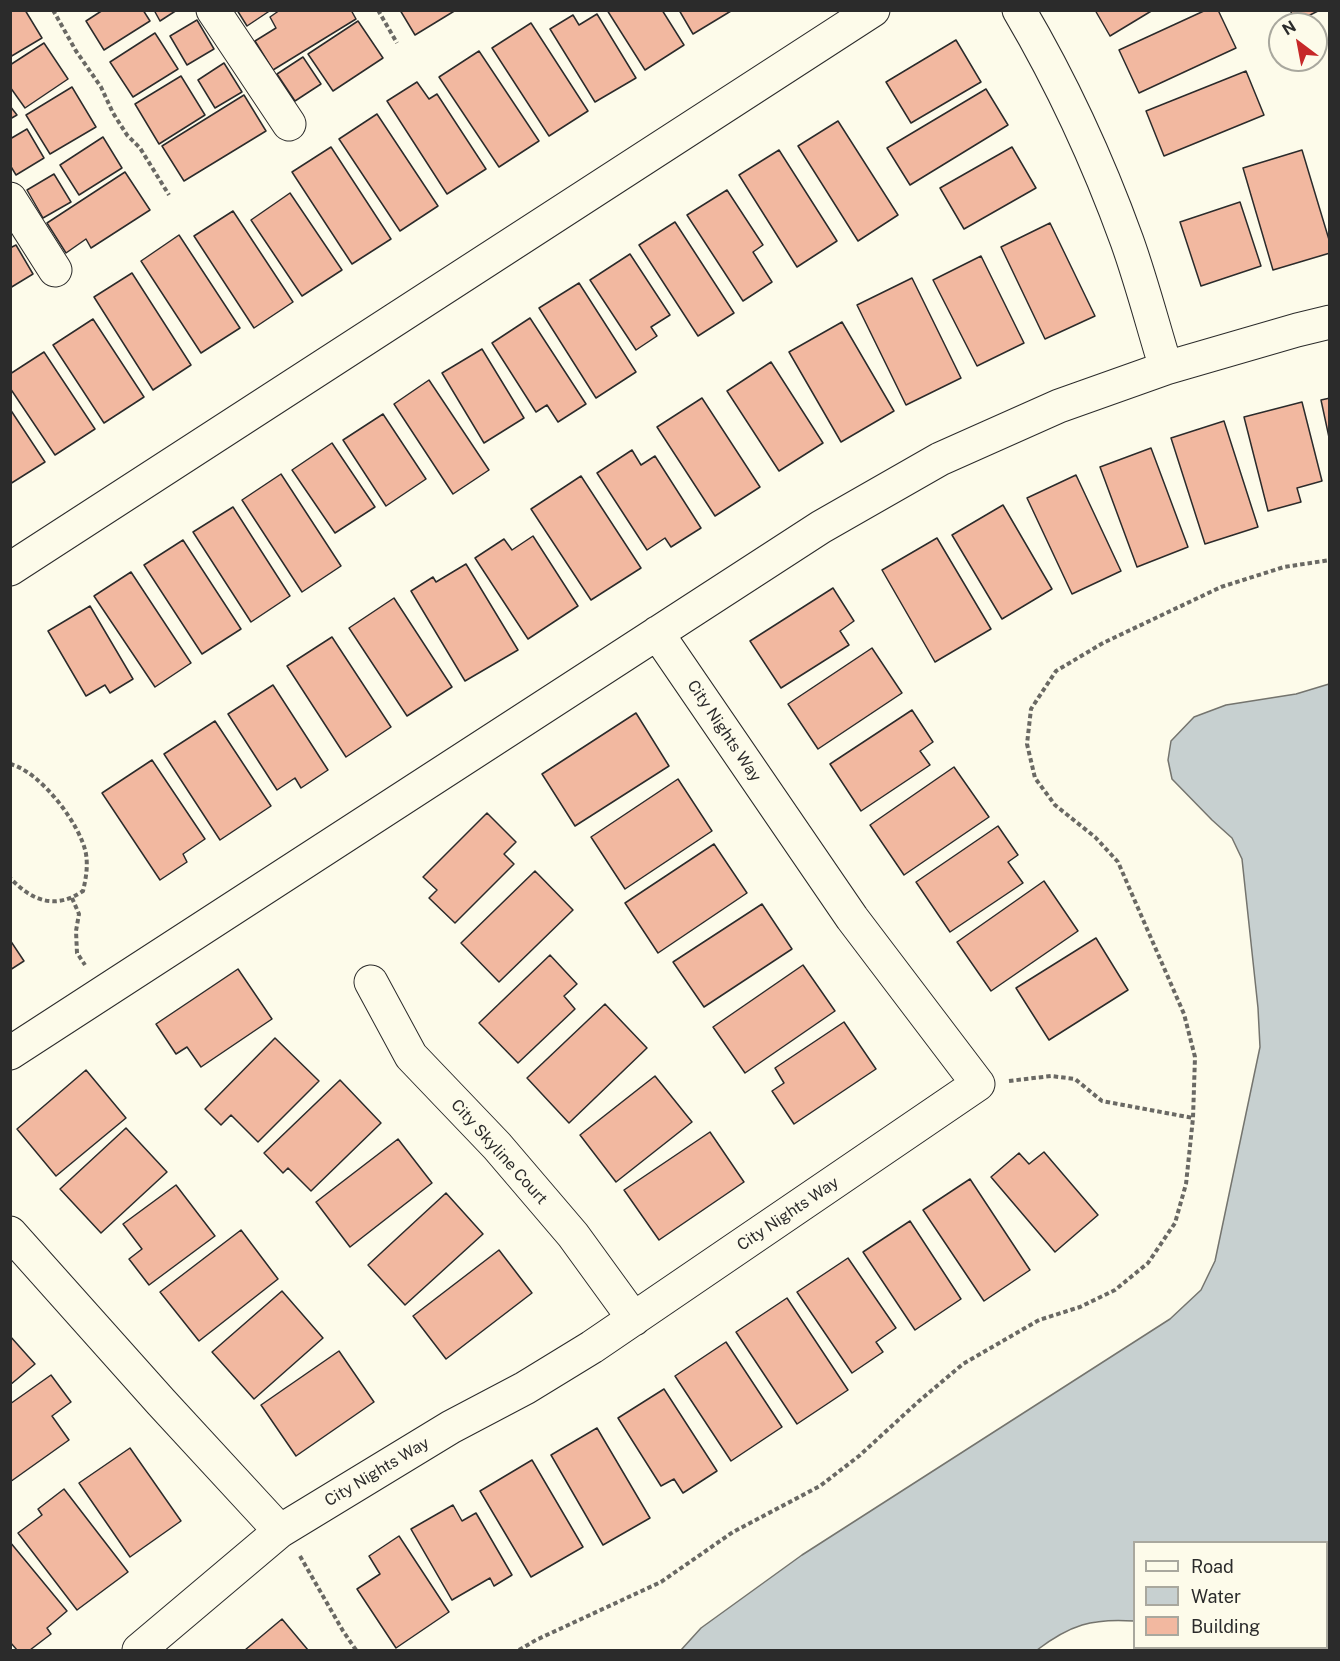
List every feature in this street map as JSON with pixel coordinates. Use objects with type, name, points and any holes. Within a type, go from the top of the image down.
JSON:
[{"type":"street","points":[[213,10],[289,124]]},
{"type":"street","points":[[10,569],[873,10]]},
{"type":"street","points":[[1019,10],[1045,55],[1089,146],[1127,242],[1166,368]]},
{"type":"street","points":[[10,199],[55,270]]},
{"type":"street","points":[[10,1053],[821,527],[940,459],[1059,406],[1166,368],[1329,322]]},
{"type":"street","name":"City Nights Way","points":[[139,1650],[280,1531],[451,1427],[525,1388],[592,1347],[978,1084],[852,918],[657,633]]},
{"type":"street","name":"City Skyline Court","points":[[371,982],[411,1056],[497,1146],[573,1235],[634,1319]]},
{"type":"street","points":[[10,1233],[280,1531]]},
{"type":"path","points":[[53,10],[76,51],[101,87],[113,113],[127,135],[140,148],[169,195]]},
{"type":"path","points":[[378,10],[396,43]]},
{"type":"path","points":[[519,1650],[661,1582],[733,1532],[820,1485],[859,1456],[963,1364],[1039,1320],[1080,1307],[1115,1290],[1148,1263],[1175,1223],[1186,1184],[1193,1118],[1195,1057],[1184,1014],[1118,862],[1095,837],[1054,805],[1035,778],[1027,744],[1031,709],[1056,671],[1103,643],[1221,587],[1284,567],[1329,560]]},
{"type":"path","points":[[10,764],[30,772],[64,810],[86,852],[87,874],[83,891],[72,898],[56,902],[37,898],[19,887],[10,878]]},
{"type":"path","points":[[72,898],[79,914],[76,931],[77,953],[102,994]]},
{"type":"path","points":[[978,1084],[1051,1076],[1075,1079],[1102,1101],[1193,1118]]},
{"type":"path","points":[[280,1531],[306,1562],[343,1631],[356,1650]]},
{"type":"water","points":[[1329,684],[1329,1650],[1257,1649],[1328,1649],[1328,1541],[1133,1541],[1133,1621],[1106,1621],[1082,1625],[1060,1634],[1037,1650],[681,1650],[701,1628],[802,1555],[1170,1319],[1201,1290],[1215,1261],[1260,1047],[1258,1008],[1242,859],[1232,838],[1172,779],[1168,760],[1171,741],[1194,717],[1226,705],[1296,694]]},
{"type":"building","points":[[10,10],[25,10],[42,38],[10,57]]},
{"type":"building","points":[[103,10],[143,10],[150,21],[104,50],[86,21]]},
{"type":"building","points":[[154,10],[177,10],[160,21]]},
{"type":"building","points":[[237,10],[271,10],[247,26]]},
{"type":"building","points":[[280,10],[351,10],[356,19],[273,70],[255,41],[276,28],[270,17]]},
{"type":"building","points":[[400,10],[456,10],[415,35]]},
{"type":"building","points":[[607,10],[662,10],[684,45],[645,70]]},
{"type":"building","points":[[679,10],[731,10],[731,11],[693,34]]},
{"type":"building","points":[[1095,10],[1153,10],[1110,36]]},
{"type":"building","points":[[1206,10],[1218,10],[1236,48],[1139,93],[1119,50]]},
{"type":"building","points":[[1290,10],[1320,10],[1316,12],[1291,12]]},
{"type":"building","points":[[597,14],[636,78],[595,102],[550,29],[573,15],[579,25]]},
{"type":"building","points":[[197,20],[214,49],[187,65],[170,36]]},
{"type":"building","points":[[358,21],[383,58],[333,91],[308,54]]},
{"type":"building","points":[[531,23],[588,111],[549,136],[492,48]]},
{"type":"building","points":[[155,33],[178,69],[133,97],[110,62]]},
{"type":"building","points":[[956,40],[981,82],[911,123],[886,82]]},
{"type":"building","points":[[44,43],[68,79],[25,108],[10,87],[10,65]]},
{"type":"building","points":[[479,51],[539,141],[499,167],[439,77]]},
{"type":"building","points":[[303,57],[321,84],[295,101],[277,74]]},
{"type":"building","points":[[224,63],[242,92],[215,108],[198,80]]},
{"type":"building","points":[[1246,71],[1264,115],[1164,156],[1146,111]]},
{"type":"building","points":[[181,76],[205,115],[159,144],[135,104]]},
{"type":"building","points":[[417,82],[429,99],[437,94],[486,169],[447,194],[387,101]]},
{"type":"building","points":[[72,87],[96,127],[50,154],[26,115]]},
{"type":"building","points":[[986,89],[1008,125],[910,185],[887,148]]},
{"type":"building","points":[[244,95],[266,131],[184,181],[162,146]]},
{"type":"building","points":[[10,106],[17,115],[10,119]]},
{"type":"building","points":[[377,114],[438,206],[400,231],[339,139]]},
{"type":"building","points":[[838,121],[898,215],[858,241],[798,146]]},
{"type":"building","points":[[27,129],[44,158],[16,175],[10,165],[10,139]]},
{"type":"building","points":[[103,137],[122,168],[79,195],[60,165]]},
{"type":"building","points":[[331,147],[391,239],[352,264],[292,172]]},
{"type":"building","points":[[1012,147],[1036,188],[964,229],[940,188]]},
{"type":"building","points":[[779,150],[837,241],[797,267],[739,175]]},
{"type":"building","points":[[1302,150],[1330,243],[1330,253],[1273,270],[1243,168]]},
{"type":"building","points":[[125,172],[150,210],[91,248],[86,239],[66,253],[47,223]]},
{"type":"building","points":[[54,174],[71,202],[43,218],[27,190]]},
{"type":"building","points":[[727,190],[763,245],[753,252],[772,282],[743,301],[687,215]]},
{"type":"building","points":[[290,193],[342,270],[302,296],[251,220]]},
{"type":"building","points":[[1240,202],[1261,266],[1201,286],[1180,222]]},
{"type":"building","points":[[233,211],[293,302],[254,328],[194,236]]},
{"type":"building","points":[[675,222],[734,313],[698,336],[639,245]]},
{"type":"building","points":[[1050,223],[1095,316],[1045,339],[1001,247]]},
{"type":"building","points":[[179,235],[240,328],[201,353],[141,261]]},
{"type":"building","points":[[16,245],[33,274],[10,288],[10,248]]},
{"type":"building","points":[[630,254],[670,315],[651,327],[657,336],[636,350],[590,280]]},
{"type":"building","points":[[981,256],[1024,343],[977,366],[933,280]]},
{"type":"building","points":[[132,273],[191,365],[153,390],[94,297]]},
{"type":"building","points":[[912,278],[961,378],[906,405],[857,305]]},
{"type":"building","points":[[579,283],[636,372],[596,398],[539,308]]},
{"type":"building","points":[[530,318],[586,404],[558,422],[547,405],[536,412],[492,343]]},
{"type":"building","points":[[93,319],[144,397],[104,423],[53,345]]},
{"type":"building","points":[[842,322],[894,411],[841,442],[789,352]]},
{"type":"building","points":[[482,349],[524,418],[484,443],[442,373]]},
{"type":"building","points":[[44,352],[95,429],[55,455],[10,388],[10,374]]},
{"type":"building","points":[[771,362],[823,443],[779,471],[727,391]]},
{"type":"building","points":[[429,380],[489,470],[453,494],[394,404]]},
{"type":"building","points":[[702,398],[760,487],[715,516],[657,427]]},
{"type":"building","points":[[1330,398],[1330,442],[1321,400]]},
{"type":"building","points":[[1302,402],[1322,481],[1297,488],[1301,502],[1268,511],[1244,417]]},
{"type":"building","points":[[10,409],[45,462],[10,484]]},
{"type":"building","points":[[383,414],[426,479],[386,506],[343,440]]},
{"type":"building","points":[[1224,421],[1258,527],[1205,544],[1171,438]]},
{"type":"building","points":[[332,443],[375,507],[335,533],[292,470]]},
{"type":"building","points":[[1151,448],[1188,547],[1137,567],[1100,467]]},
{"type":"building","points":[[632,450],[641,465],[655,456],[701,528],[671,547],[665,538],[647,550],[597,473]]},
{"type":"building","points":[[281,474],[341,566],[302,592],[242,500]]},
{"type":"building","points":[[1076,475],[1121,571],[1072,594],[1027,498]]},
{"type":"building","points":[[581,476],[641,568],[591,600],[531,509]]},
{"type":"building","points":[[1003,505],[1052,589],[1002,619],[952,535]]},
{"type":"building","points":[[233,507],[290,596],[251,622],[193,532]]},
{"type":"building","points":[[533,536],[578,606],[528,639],[475,558],[504,539],[512,550]]},
{"type":"building","points":[[937,538],[991,629],[935,662],[882,570]]},
{"type":"building","points":[[183,540],[241,629],[202,654],[144,565]]},
{"type":"building","points":[[466,564],[518,650],[465,681],[411,591],[433,577],[436,582]]},
{"type":"building","points":[[131,572],[191,663],[155,687],[94,596]]},
{"type":"building","points":[[833,588],[854,621],[840,631],[849,645],[781,688],[750,641]]},
{"type":"building","points":[[394,598],[452,687],[407,716],[349,628]]},
{"type":"building","points":[[90,606],[133,679],[110,693],[105,685],[86,696],[48,631]]},
{"type":"building","points":[[332,637],[391,727],[346,757],[287,666]]},
{"type":"building","points":[[872,648],[902,693],[818,749],[788,704]]},
{"type":"building","points":[[273,685],[328,770],[301,788],[295,778],[277,790],[228,714]]},
{"type":"building","points":[[912,710],[933,742],[920,751],[930,765],[861,811],[830,764]]},
{"type":"building","points":[[636,713],[669,766],[575,826],[542,774]]},
{"type":"building","points":[[215,721],[271,806],[220,840],[164,754]]},
{"type":"building","points":[[152,760],[205,839],[183,854],[187,862],[160,880],[102,793]]},
{"type":"building","points":[[954,767],[989,817],[904,875],[870,825]]},
{"type":"building","points":[[678,779],[712,831],[625,889],[591,837]]},
{"type":"building","points":[[487,813],[516,842],[504,854],[514,864],[455,923],[429,898],[437,890],[423,877]]},
{"type":"building","points":[[998,826],[1018,855],[1008,862],[1023,883],[950,932],[916,882]]},
{"type":"building","points":[[714,844],[747,893],[658,953],[625,903]]},
{"type":"building","points":[[535,871],[573,910],[499,982],[461,943]]},
{"type":"building","points":[[1044,881],[1078,931],[991,991],[957,942]]},
{"type":"building","points":[[762,904],[792,949],[704,1007],[673,962]]},
{"type":"building","points":[[1096,938],[1128,990],[1049,1040],[1016,988]]},
{"type":"building","points":[[10,940],[24,961],[10,970]]},
{"type":"building","points":[[550,955],[577,984],[564,996],[575,1009],[518,1063],[479,1023]]},
{"type":"building","points":[[803,965],[835,1011],[745,1073],[713,1027]]},
{"type":"building","points":[[238,969],[272,1019],[201,1067],[187,1047],[176,1054],[156,1024]]},
{"type":"building","points":[[605,1004],[647,1048],[569,1123],[527,1078]]},
{"type":"building","points":[[844,1022],[876,1069],[794,1124],[772,1091],[784,1083],[775,1068]]},
{"type":"building","points":[[275,1038],[319,1081],[258,1142],[231,1115],[221,1125],[205,1109]]},
{"type":"building","points":[[86,1070],[126,1118],[56,1176],[17,1129]]},
{"type":"building","points":[[655,1076],[692,1122],[616,1182],[580,1135]]},
{"type":"building","points":[[340,1080],[381,1123],[311,1191],[288,1168],[283,1173],[264,1153]]},
{"type":"building","points":[[126,1128],[167,1172],[101,1233],[60,1189]]},
{"type":"building","points":[[710,1132],[744,1182],[659,1240],[624,1190]]},
{"type":"building","points":[[398,1139],[432,1183],[350,1247],[316,1202]]},
{"type":"building","points":[[1044,1152],[1098,1215],[1055,1252],[991,1177],[1019,1153],[1029,1164]]},
{"type":"building","points":[[970,1179],[1030,1270],[984,1301],[923,1210]]},
{"type":"building","points":[[176,1185],[215,1236],[149,1285],[129,1259],[142,1249],[123,1224]]},
{"type":"building","points":[[446,1193],[483,1234],[405,1305],[368,1265]]},
{"type":"building","points":[[910,1221],[961,1299],[915,1330],[863,1252]]},
{"type":"building","points":[[241,1230],[278,1279],[199,1341],[160,1292]]},
{"type":"building","points":[[499,1250],[532,1293],[446,1359],[413,1316]]},
{"type":"building","points":[[848,1258],[896,1328],[876,1342],[883,1352],[852,1373],[797,1292]]},
{"type":"building","points":[[282,1291],[323,1338],[254,1399],[212,1352]]},
{"type":"building","points":[[787,1298],[848,1390],[797,1424],[736,1332]]},
{"type":"building","points":[[10,1336],[35,1364],[10,1385]]},
{"type":"building","points":[[726,1342],[782,1427],[731,1461],[675,1376]]},
{"type":"building","points":[[339,1351],[374,1402],[296,1456],[261,1405]]},
{"type":"building","points":[[51,1375],[71,1402],[52,1416],[69,1440],[10,1482],[10,1404]]},
{"type":"building","points":[[664,1389],[717,1471],[683,1493],[674,1479],[661,1486],[618,1418]]},
{"type":"building","points":[[597,1428],[650,1518],[603,1545],[551,1455]]},
{"type":"building","points":[[130,1448],[181,1521],[130,1557],[79,1483]]},
{"type":"building","points":[[532,1460],[583,1547],[531,1577],[480,1491]]},
{"type":"building","points":[[64,1489],[128,1572],[77,1610],[18,1533],[42,1515],[38,1509]]},
{"type":"building","points":[[453,1505],[462,1521],[476,1513],[512,1575],[494,1586],[490,1578],[452,1600],[411,1529]]},
{"type":"building","points":[[399,1536],[449,1612],[396,1648],[357,1589],[380,1574],[369,1556]]},
{"type":"building","points":[[10,1542],[67,1611],[47,1628],[51,1634],[30,1650],[17,1650],[10,1642]]},
{"type":"building","points":[[282,1619],[308,1650],[245,1650]]}]
